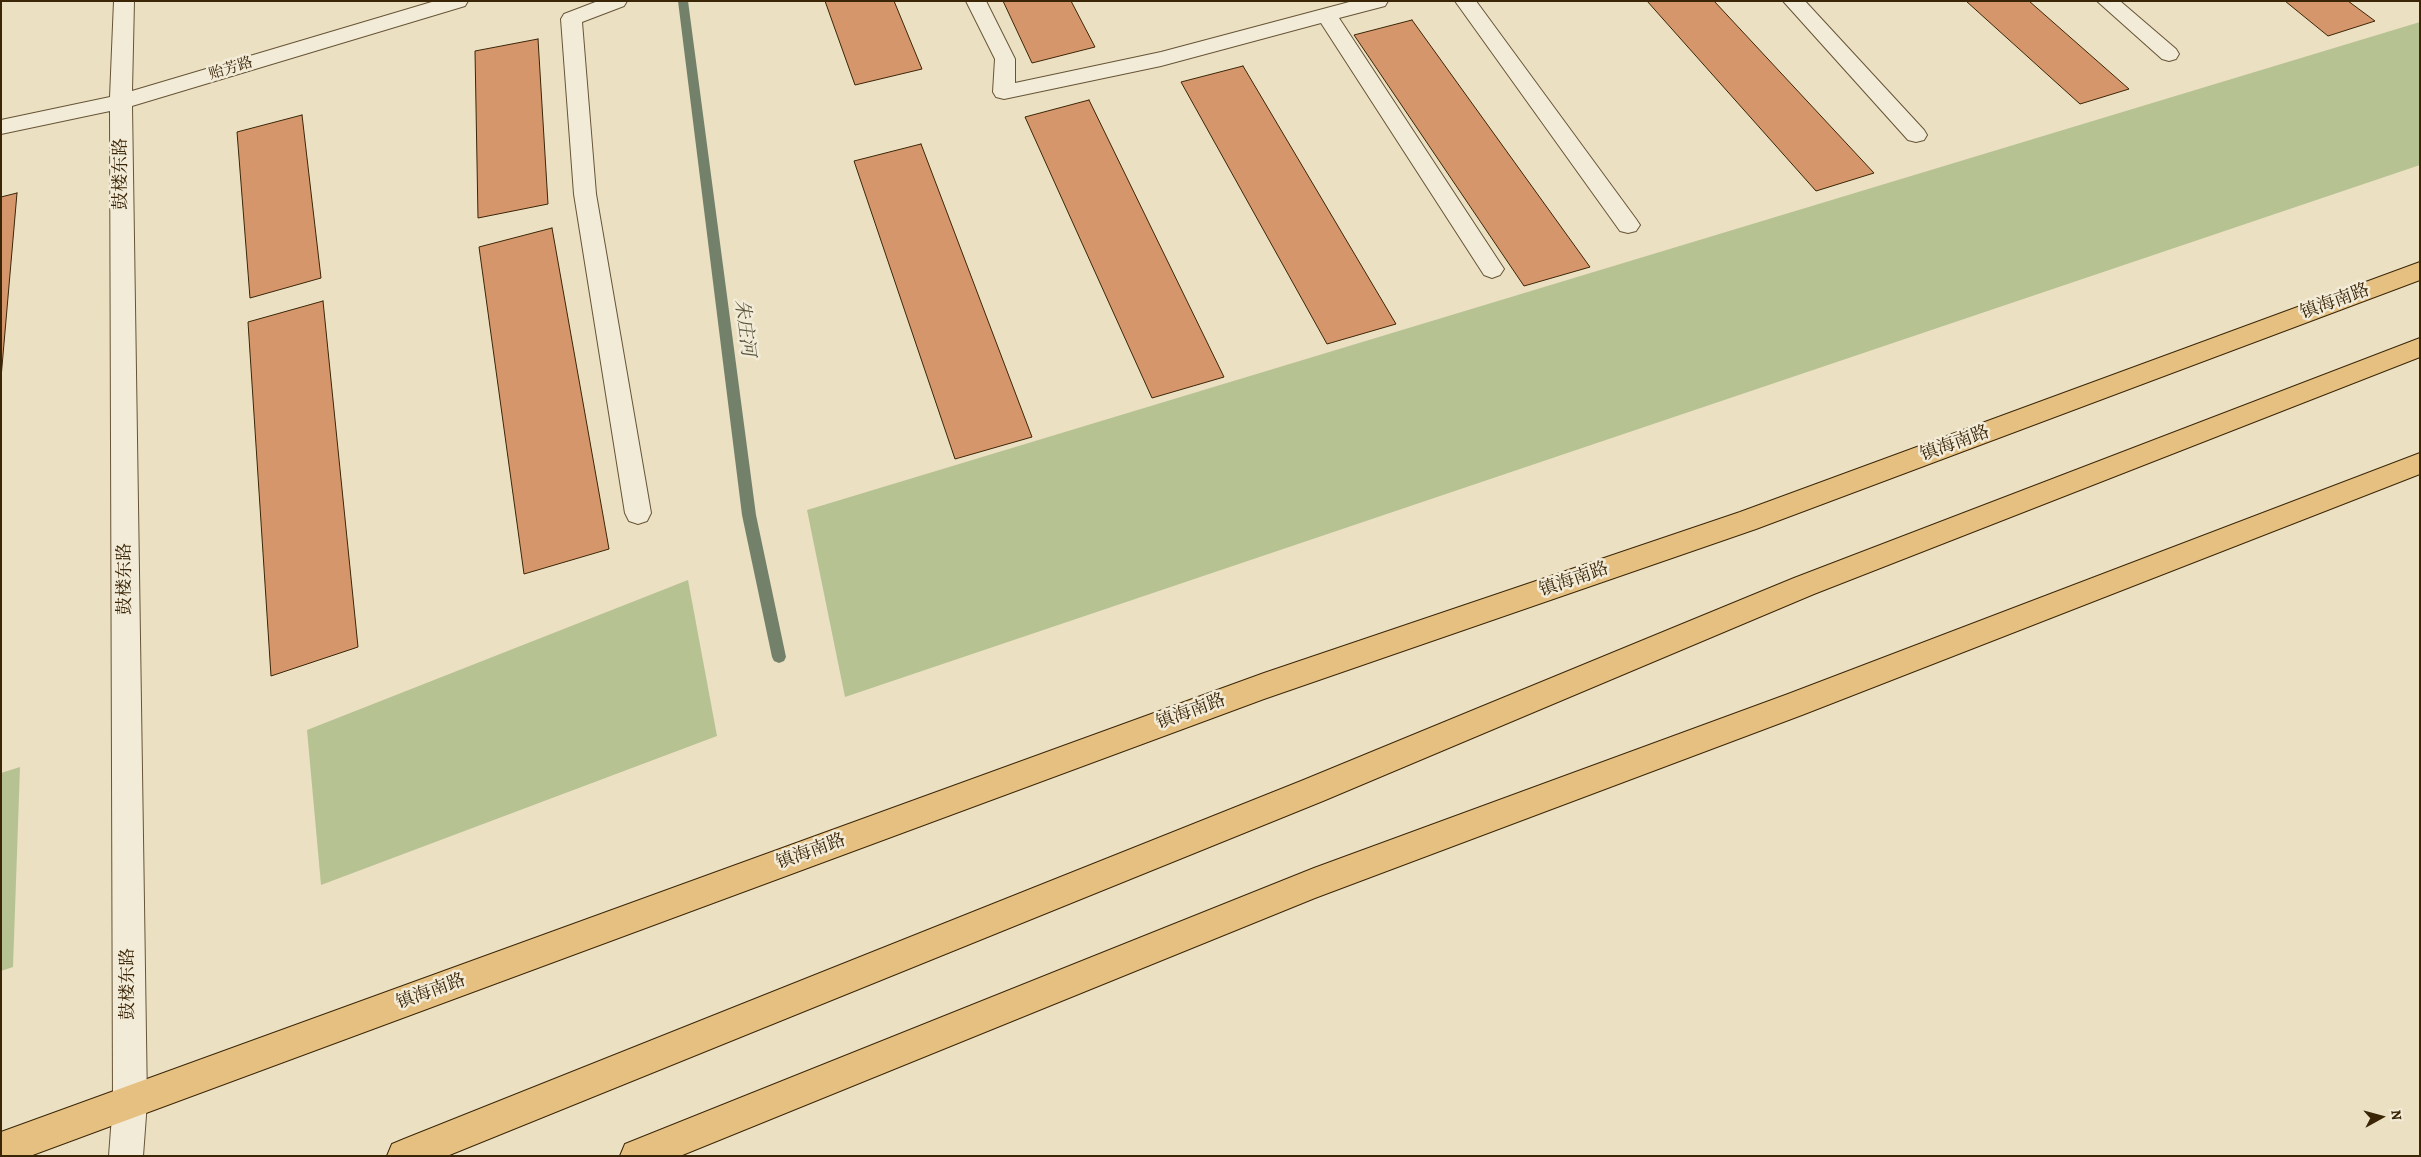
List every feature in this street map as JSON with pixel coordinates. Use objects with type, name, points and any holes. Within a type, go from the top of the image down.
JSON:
[{"type":"highway","name":"镇海南路","points":[[1,1149],[1264,686],[1747,522],[2420,271]]},
{"type":"highway","points":[[404,1156],[1312,791],[1804,586],[2420,346]]},
{"type":"highway","points":[[637,1156],[1314,883],[1792,706],[2420,463]]},
{"type":"street","name":"鼓楼东路","points":[[124,1],[122,102],[130,1102],[126,1156]]},
{"type":"street","name":"贻芳路","points":[[1,127],[122,102],[458,1]]},
{"type":"street","points":[[617,1],[571,19],[585,194],[638,513]]},
{"type":"street","points":[[976,1],[1005,60],[1004,92],[1162,59],[1378,1]]},
{"type":"street","points":[[1465,1],[1628,224]]},
{"type":"street","points":[[1793,1],[1916,135]]},
{"type":"street","points":[[2107,1],[2169,54]]},
{"type":"street","points":[[1327,16],[1492,269]]},
{"type":"green space","points":[[2420,22],[2420,165],[845,697],[807,510]]},
{"type":"green space","points":[[688,580],[717,736],[321,885],[307,730]]},
{"type":"green space","points":[[20,767],[13,967],[1,971],[1,773]]},
{"type":"building","points":[[825,1],[894,1],[922,69],[855,85]]},
{"type":"building","points":[[1003,1],[1071,1],[1095,47],[1032,63]]},
{"type":"building","points":[[1647,1],[1714,1],[1874,173],[1816,191]]},
{"type":"building","points":[[1966,1],[2029,1],[2129,89],[2080,104]]},
{"type":"building","points":[[2285,1],[2348,1],[2375,21],[2328,36]]},
{"type":"building","points":[[1412,20],[1590,267],[1524,286],[1354,35]]},
{"type":"building","points":[[538,39],[548,204],[478,218],[475,51]]},
{"type":"building","points":[[1243,66],[1396,324],[1327,344],[1181,82]]},
{"type":"building","points":[[1089,100],[1224,377],[1152,398],[1025,117]]},
{"type":"building","points":[[302,115],[321,278],[250,298],[237,132]]},
{"type":"building","points":[[921,144],[1032,437],[955,459],[854,161]]},
{"type":"building","points":[[17,193],[1,378],[1,197]]},
{"type":"building","points":[[552,228],[609,549],[524,574],[479,247]]},
{"type":"building","points":[[323,301],[358,647],[271,676],[248,322]]},
{"type":"waterway","name":"朱庄河","points":[[683,1],[749,515],[779,657]]}]
